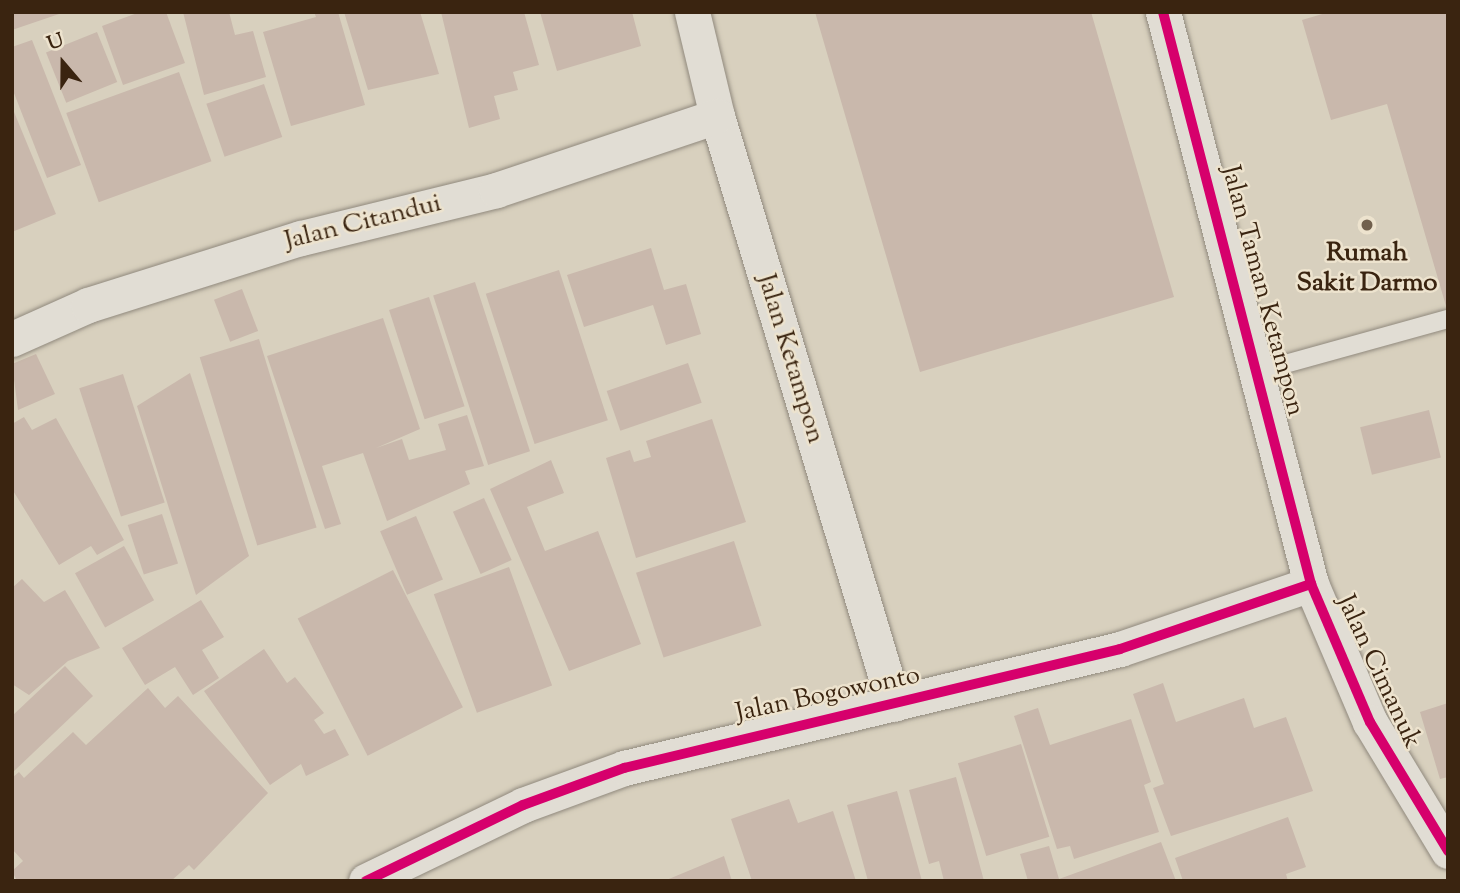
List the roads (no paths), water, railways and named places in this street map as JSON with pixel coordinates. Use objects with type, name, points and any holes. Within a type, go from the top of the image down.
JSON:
[{"type":"street","name":"Jalan Ketampon","points":[[692,12],[717,116],[894,704]]},
{"type":"street","name":"Jalan Taman Ketampon","points":[[1163,12],[1260,371],[1311,584]]},
{"type":"street","name":"Jalan Citandui","points":[[12,339],[141,288],[301,238],[496,190],[717,116]]},
{"type":"street","name":"Jalan Bogowonto","points":[[366,881],[523,805],[624,768],[1120,649],[1311,584]]},
{"type":"street","name":"Jalan Cimanuk","points":[[1311,584],[1370,722],[1448,851]]},
{"type":"lane","points":[[1260,371],[1448,319]]},
{"type":"place","name":"Rumah Sakit Darmo","points":[[1367,225]]}]
